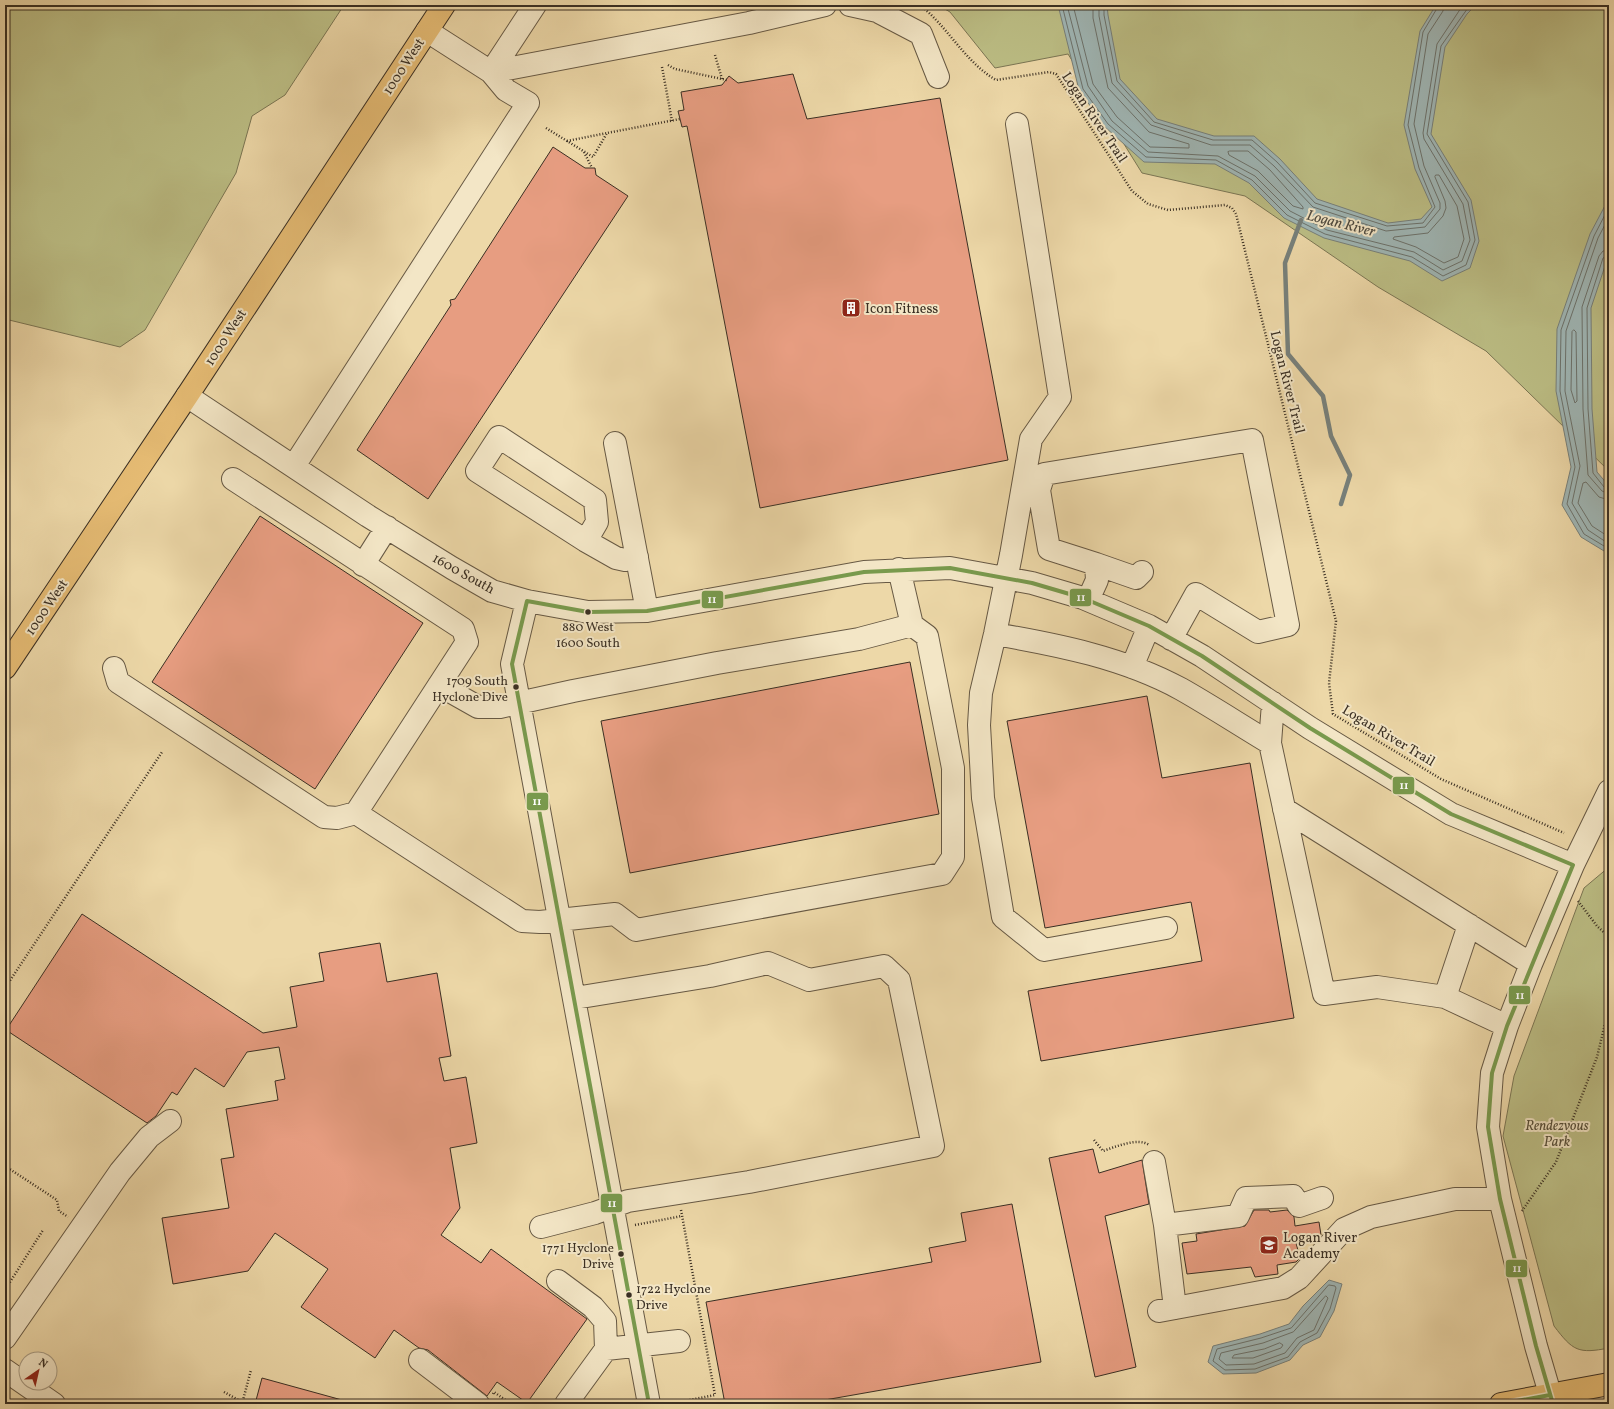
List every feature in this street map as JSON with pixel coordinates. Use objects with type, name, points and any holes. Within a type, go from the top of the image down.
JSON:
[{"type":"main road","name":"1000 West","points":[[5,668],[187,396],[444,5]]},
{"type":"main road","points":[[1501,1404],[1551,1400],[1609,1384]]},
{"type":"street","points":[[491,72],[535,5]]},
{"type":"street","points":[[491,72],[747,14],[825,5]]},
{"type":"street","points":[[850,5],[877,11],[921,34],[938,77]]},
{"type":"street","points":[[294,466],[528,103],[506,90],[491,72],[427,31]]},
{"type":"street","points":[[1017,124],[1060,397],[1030,439],[1006,578],[981,693],[979,725],[983,798],[1003,917],[1044,950],[1166,928]]},
{"type":"street","name":"1600 South","points":[[187,396],[387,528],[452,568],[492,591],[527,601],[588,612],[646,611],[864,572],[898,569],[950,568],[1032,584],[1088,600],[1149,626],[1202,656],[1273,703],[1451,814],[1569,875]]},
{"type":"street","points":[[586,541],[597,522],[595,500],[499,437],[477,471],[586,541],[616,558],[625,560],[637,557]]},
{"type":"street","points":[[1142,572],[1136,578],[1049,549],[1040,490],[1044,474],[1252,440],[1288,626],[1258,632],[1196,594],[1170,638]]},
{"type":"street","points":[[615,443],[646,611]]},
{"type":"street","points":[[114,668],[118,682],[324,817],[337,818],[356,813],[467,642],[462,629],[233,479]]},
{"type":"street","points":[[363,565],[387,528]]},
{"type":"street","points":[[1088,600],[1097,580],[1096,564]]},
{"type":"street","points":[[356,813],[522,921],[540,922],[615,914],[636,930],[942,874],[953,857],[953,768],[927,636],[912,626],[898,569]]},
{"type":"street","points":[[527,601],[512,664],[649,1404]]},
{"type":"street","points":[[439,685],[478,708],[500,707],[717,663],[859,638],[912,626]]},
{"type":"street","points":[[1132,667],[1149,626]]},
{"type":"street","points":[[995,634],[1064,646],[1132,667],[1180,689],[1270,743]]},
{"type":"street","points":[[1273,703],[1270,743],[1324,994],[1377,987],[1445,997],[1507,1026]]},
{"type":"street","points":[[1551,1400],[1500,1199],[1488,1127],[1492,1073],[1507,1026],[1531,964],[1569,875],[1609,790]]},
{"type":"street","points":[[1284,809],[1531,964]]},
{"type":"street","points":[[1445,997],[1469,925]]},
{"type":"street","points":[[541,1227],[595,1213],[628,1201],[749,1182],[933,1146],[899,980],[884,966],[808,980],[768,964],[710,976],[575,998]]},
{"type":"street","points":[[5,1338],[120,1172],[149,1137],[170,1122]]},
{"type":"street","points":[[1154,1162],[1164,1225],[1167,1310],[1283,1288],[1299,1278],[1344,1229],[1370,1217],[1455,1199],[1500,1199]]},
{"type":"street","points":[[1164,1225],[1238,1216],[1246,1198],[1294,1196],[1299,1206],[1322,1198]]},
{"type":"street","points":[[558,1281],[593,1306],[605,1321],[606,1349],[566,1404]]},
{"type":"street","points":[[606,1349],[680,1341]]},
{"type":"street","points":[[420,1360],[478,1404]]},
{"type":"street","points":[[5,1370],[54,1404]]},
{"type":"path","name":"Logan River Trail","points":[[920,5],[933,15],[981,72],[996,80],[1049,72],[1056,74],[1132,191],[1148,204],[1168,210],[1225,205],[1232,208],[1236,214],[1336,621],[1329,683],[1333,714],[1442,779],[1496,805],[1564,833]]},
{"type":"path","points":[[715,55],[722,79]]},
{"type":"path","points":[[668,65],[675,69],[726,80]]},
{"type":"path","points":[[662,67],[672,120]]},
{"type":"path","points":[[566,141],[680,119]]},
{"type":"path","points":[[546,128],[593,157],[607,133]]},
{"type":"path","points":[[584,152],[592,168]]},
{"type":"path","points":[[5,988],[162,752]]},
{"type":"path","points":[[1606,850],[1609,843]]},
{"type":"path","points":[[1569,875],[1597,926],[1609,937]]},
{"type":"path","points":[[1508,1232],[1556,1162],[1597,1057],[1609,1007]]},
{"type":"path","points":[[1094,1140],[1103,1151],[1132,1143],[1147,1143],[1156,1151],[1154,1162]]},
{"type":"path","points":[[5,1166],[57,1200],[59,1211],[69,1217]]},
{"type":"path","points":[[668,1404],[715,1395],[678,1193]]},
{"type":"path","points":[[635,1226],[682,1216]]},
{"type":"path","points":[[5,1290],[43,1230]]},
{"type":"path","points":[[224,1392],[242,1403],[251,1370]]},
{"type":"green space","points":[[5,5],[344,5],[285,95],[252,116],[236,173],[145,330],[120,347],[5,319]]},
{"type":"green space","points":[[938,5],[1609,5],[1609,471],[1486,351],[1378,287],[1245,196],[1142,173],[1068,54],[995,68],[950,12]]},
{"type":"green space","name":"Rendezvous Park","points":[[1609,867],[1609,1348],[1590,1351],[1577,1349],[1572,1346],[1554,1326],[1503,1136],[1514,1076],[1584,888]]},
{"type":"water","name":"Logan River","points":[[1058,5],[1107,5],[1120,79],[1157,119],[1214,136],[1254,136],[1280,159],[1317,199],[1388,223],[1421,219],[1432,207],[1415,169],[1404,125],[1420,31],[1436,5],[1476,5],[1467,14],[1445,47],[1431,134],[1471,200],[1479,241],[1470,268],[1442,281],[1410,261],[1324,238],[1284,218],[1249,183],[1215,164],[1144,162],[1105,127],[1079,90]]},
{"type":"water","points":[[1609,198],[1609,254],[1591,308],[1592,409],[1597,472],[1609,486],[1609,554],[1581,537],[1562,505],[1571,467],[1556,391],[1557,329],[1590,234]]},
{"type":"water","points":[[1329,1280],[1342,1284],[1334,1311],[1320,1337],[1303,1345],[1290,1360],[1256,1373],[1223,1374],[1208,1362],[1213,1346],[1260,1334],[1289,1324],[1303,1306]]},
{"type":"building","name":"Icon Fitness","points":[[793,74],[807,119],[940,98],[1008,460],[760,508],[687,126],[682,127],[678,111],[684,110],[681,92],[722,85],[729,76],[738,83]]},
{"type":"building","points":[[553,147],[585,168],[595,168],[596,175],[628,196],[428,499],[357,450],[451,305],[450,300],[455,299]]},
{"type":"building","points":[[260,516],[423,623],[315,789],[152,682]]},
{"type":"building","points":[[910,662],[939,814],[630,873],[601,721]]},
{"type":"building","points":[[1147,696],[1162,778],[1250,763],[1294,1018],[1041,1061],[1028,991],[1202,961],[1191,902],[1045,928],[1007,721]]},
{"type":"building","points":[[82,914],[263,1033],[297,1027],[290,987],[324,981],[319,953],[380,943],[387,982],[437,973],[451,1056],[439,1058],[444,1081],[466,1077],[477,1143],[450,1148],[460,1208],[441,1235],[481,1263],[491,1249],[587,1319],[527,1403],[497,1382],[487,1396],[428,1350],[419,1348],[394,1330],[375,1358],[301,1307],[328,1269],[275,1233],[248,1271],[173,1284],[162,1218],[229,1208],[221,1159],[234,1157],[226,1109],[278,1100],[275,1081],[285,1079],[279,1047],[247,1052],[224,1087],[195,1068],[177,1095],[172,1092],[156,1116],[147,1123],[6,1030]]},
{"type":"building","points":[[1093,1149],[1099,1173],[1142,1160],[1149,1204],[1105,1216],[1136,1367],[1095,1377],[1049,1158]]},
{"type":"building","points":[[1012,1204],[1041,1362],[802,1404],[725,1404],[706,1302],[932,1262],[929,1248],[966,1241],[961,1213]]},
{"type":"building","points":[[1254,1210],[1269,1210],[1270,1212],[1287,1210],[1294,1217],[1295,1226],[1319,1222],[1321,1235],[1317,1240],[1296,1243],[1300,1258],[1296,1262],[1277,1265],[1278,1274],[1255,1277],[1251,1267],[1187,1274],[1182,1243],[1197,1241],[1196,1234],[1245,1226]]},
{"type":"building","points":[[262,1378],[342,1400],[342,1404],[255,1404]]},
{"type":"waterway","name":"Logan River","points":[[1301,220],[1285,263],[1288,354],[1323,396],[1331,436],[1350,475],[1341,504]]},
{"type":"transit line","name":"11","points":[[527,601],[588,612],[647,611],[864,572],[950,568],[1032,583],[1083,598],[1149,626],[1202,656],[1310,728],[1451,814],[1573,865]]},
{"type":"transit line","name":"11","points":[[527,601],[512,664],[649,1404]]},
{"type":"transit line","name":"11","points":[[1553,1404],[1536,1346],[1500,1199],[1488,1127],[1492,1073],[1507,1026],[1573,865]]},
{"type":"transit line","name":"11","points":[[1501,1404],[1550,1395]]},
{"type":"place","name":"Icon Fitness","points":[[851,308]]},
{"type":"place","name":"880 West 1600 South","points":[[588,612]]},
{"type":"place","name":"1709 South Hyclone Dive","points":[[516,687]]},
{"type":"place","name":"Logan River Academy","points":[[1269,1245]]},
{"type":"place","name":"1771 Hyclone Drive","points":[[621,1254]]},
{"type":"place","name":"1722 Hyclone Drive","points":[[629,1295]]}]
